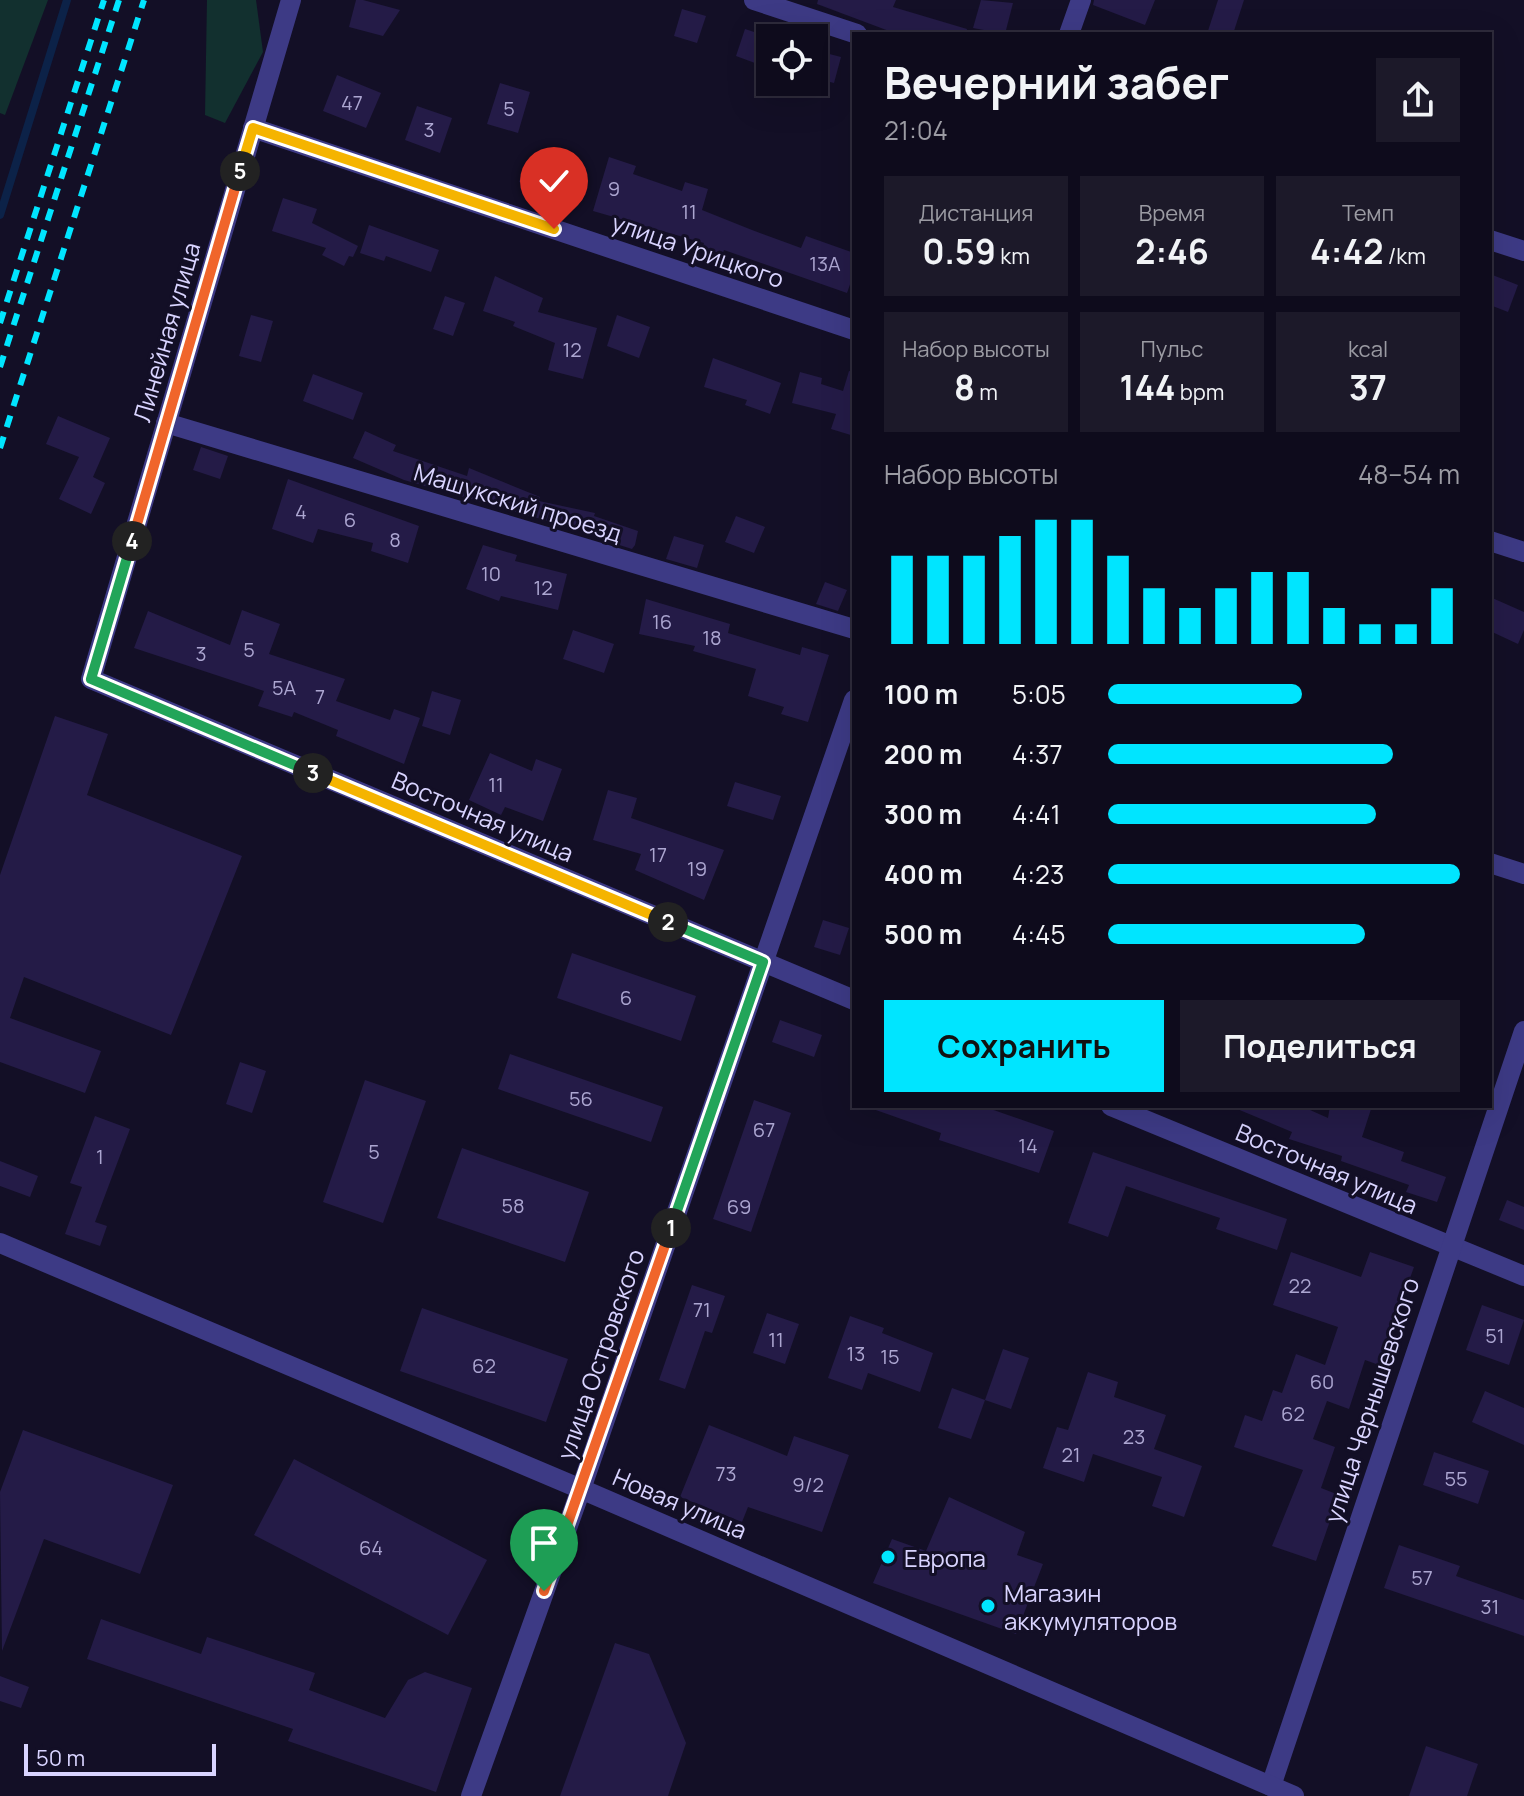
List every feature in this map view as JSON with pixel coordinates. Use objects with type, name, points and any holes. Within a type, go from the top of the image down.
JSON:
[{"type":"street","name":"Линейная улица","points":[[91,679],[291,0]]},
{"type":"street","points":[[754,0],[852,32]]},
{"type":"street","points":[[1070,32],[1081,0]]},
{"type":"street","name":"улица Урицкого","points":[[253,128],[852,329]]},
{"type":"street","points":[[1492,241],[1524,251]]},
{"type":"street","name":"Машукский проезд","points":[[166,423],[852,628]]},
{"type":"street","points":[[1492,542],[1524,552]]},
{"type":"street","name":"Восточная улица","points":[[91,679],[852,999]]},
{"type":"street","name":"улица Островского","points":[[471,1796],[581,1489],[852,706]]},
{"type":"street","points":[[1492,864],[1524,874]]},
{"type":"street","name":"улица Чернышевского","points":[[1271,1786],[1449,1246],[1524,1031]]},
{"type":"street","name":"Восточная улица","points":[[1116,1108],[1524,1276]]},
{"type":"street","name":"Новая улица","points":[[0,1243],[1294,1796]]},
{"type":"green space","points":[[0,0],[48,0],[5,115],[0,113]]},
{"type":"green space","points":[[207,0],[256,0],[263,52],[225,123],[205,115]]},
{"type":"building","points":[[356,0],[400,10],[383,36],[349,27]]},
{"type":"building","points":[[818,0],[896,0],[893,7],[967,29],[966,32],[892,32],[817,4]]},
{"type":"building","points":[[981,0],[1013,3],[1006,32],[973,28]]},
{"type":"building","points":[[1094,0],[1155,0],[1145,25],[1093,5]]},
{"type":"building","points":[[1218,0],[1244,0],[1234,32],[1208,32]]},
{"type":"building","points":[[682,9],[706,16],[697,43],[674,36]]},
{"type":"building","points":[[745,29],[756,33],[756,63],[736,56]]},
{"type":"building","points":[[828,54],[841,57],[834,83],[828,82]]},
{"type":"building","points":[[337,75],[381,93],[366,128],[323,111]]},
{"type":"building","points":[[500,83],[530,92],[518,133],[487,124]]},
{"type":"building","points":[[417,106],[452,118],[440,153],[405,140]]},
{"type":"building","points":[[609,157],[636,166],[633,174],[682,191],[685,182],[708,189],[702,210],[752,230],[801,248],[806,236],[852,252],[852,279],[847,293],[724,250],[722,255],[703,246],[704,243],[593,211]]},
{"type":"building","points":[[527,160],[551,168],[543,190],[519,182]]},
{"type":"building","points":[[283,198],[317,209],[312,223],[358,246],[353,257],[349,256],[344,266],[322,255],[326,248],[272,231]]},
{"type":"building","points":[[369,225],[439,250],[431,272],[386,256],[384,261],[360,253]]},
{"type":"building","points":[[1492,275],[1518,285],[1508,312],[1492,306]]},
{"type":"building","points":[[495,276],[543,298],[538,312],[597,328],[583,379],[548,370],[555,343],[513,326],[515,322],[483,311]]},
{"type":"building","points":[[445,296],[465,303],[453,336],[433,329]]},
{"type":"building","points":[[251,315],[273,321],[261,362],[239,356]]},
{"type":"building","points":[[617,315],[650,327],[639,358],[607,346]]},
{"type":"building","points":[[713,358],[781,383],[770,414],[745,405],[747,400],[704,387]]},
{"type":"building","points":[[849,371],[852,372],[852,435],[831,429],[836,414],[792,403],[800,372],[822,378],[821,384],[843,391]]},
{"type":"building","points":[[313,374],[363,393],[353,420],[303,401]]},
{"type":"building","points":[[58,416],[110,438],[93,477],[105,483],[91,514],[59,499],[79,457],[46,444]]},
{"type":"building","points":[[365,431],[396,445],[393,451],[467,476],[469,468],[540,497],[539,501],[595,513],[594,516],[638,531],[635,545],[632,549],[610,542],[611,539],[404,480],[353,458]]},
{"type":"building","points":[[201,447],[228,456],[220,479],[193,470]]},
{"type":"building","points":[[288,479],[419,526],[408,563],[371,551],[373,543],[318,529],[313,543],[272,529]]},
{"type":"building","points":[[736,516],[765,527],[754,553],[725,542]]},
{"type":"building","points":[[674,536],[704,545],[697,568],[666,559]]},
{"type":"building","points":[[483,545],[517,555],[515,561],[567,574],[558,610],[501,596],[499,601],[466,589]]},
{"type":"building","points":[[825,582],[847,590],[838,611],[816,604]]},
{"type":"building","points":[[1492,598],[1524,612],[1524,630],[1518,644],[1492,632]]},
{"type":"building","points":[[646,599],[730,624],[728,633],[800,655],[802,647],[829,655],[808,722],[781,714],[784,707],[748,696],[756,669],[693,651],[695,646],[639,634]]},
{"type":"building","points":[[242,610],[280,624],[269,654],[345,679],[336,701],[390,720],[394,709],[420,718],[404,764],[336,736],[338,730],[294,712],[292,717],[258,706],[264,691],[134,648],[148,611],[230,645]]},
{"type":"building","points":[[573,630],[614,644],[604,673],[563,659]]},
{"type":"building","points":[[432,691],[461,700],[450,735],[422,726]]},
{"type":"building","points":[[55,716],[108,734],[87,795],[242,856],[171,1035],[24,977],[10,1018],[101,1051],[85,1093],[0,1062],[0,875]]},
{"type":"building","points":[[490,753],[532,771],[536,759],[562,769],[543,821],[505,807],[501,815],[469,800]]},
{"type":"building","points":[[735,782],[781,796],[773,820],[727,806]]},
{"type":"building","points":[[608,790],[637,798],[631,818],[724,850],[704,900],[635,870],[641,854],[593,840]]},
{"type":"building","points":[[823,920],[849,928],[840,955],[814,947]]},
{"type":"building","points":[[572,953],[696,996],[681,1041],[557,998]]},
{"type":"building","points":[[780,1020],[822,1035],[814,1057],[772,1042]]},
{"type":"building","points":[[510,1054],[663,1107],[651,1142],[498,1089]]},
{"type":"building","points":[[240,1062],[266,1071],[252,1113],[226,1104]]},
{"type":"building","points":[[365,1080],[426,1101],[383,1223],[323,1202]]},
{"type":"building","points":[[754,1100],[791,1113],[751,1232],[713,1219]]},
{"type":"building","points":[[988,1108],[1054,1131],[1039,1173],[939,1140],[941,1133],[873,1109]]},
{"type":"building","points":[[1235,1108],[1306,1108],[1328,1118],[1330,1108],[1371,1108],[1362,1137],[1404,1152],[1401,1161],[1446,1177],[1437,1202],[1406,1192],[1409,1185],[1341,1161],[1342,1156],[1289,1139],[1292,1132]]},
{"type":"building","points":[[95,1116],[130,1129],[95,1222],[107,1226],[100,1246],[65,1234],[82,1187],[70,1183]]},
{"type":"building","points":[[462,1148],[589,1192],[565,1262],[437,1218]]},
{"type":"building","points":[[1093,1152],[1287,1219],[1277,1250],[1216,1229],[1220,1218],[1126,1186],[1108,1237],[1068,1223]]},
{"type":"building","points":[[0,1161],[38,1176],[30,1197],[0,1186]]},
{"type":"building","points":[[1507,1200],[1524,1207],[1524,1230],[1499,1220]]},
{"type":"building","points":[[1291,1252],[1361,1277],[1370,1252],[1414,1267],[1379,1365],[1365,1360],[1349,1409],[1327,1401],[1313,1439],[1335,1447],[1321,1488],[1339,1495],[1316,1561],[1272,1546],[1303,1470],[1234,1447],[1245,1415],[1262,1421],[1273,1390],[1282,1393],[1296,1354],[1325,1365],[1338,1327],[1273,1305]]},
{"type":"building","points":[[692,1285],[725,1296],[712,1333],[705,1331],[685,1389],[659,1380]]},
{"type":"building","points":[[1482,1305],[1524,1320],[1509,1365],[1466,1350]]},
{"type":"building","points":[[422,1308],[568,1359],[546,1422],[400,1371]]},
{"type":"building","points":[[767,1313],[799,1324],[785,1364],[753,1353]]},
{"type":"building","points":[[850,1316],[884,1328],[882,1333],[933,1353],[920,1392],[868,1373],[862,1390],[828,1378]]},
{"type":"building","points":[[1003,1349],[1029,1358],[1011,1409],[985,1400]]},
{"type":"building","points":[[1088,1372],[1118,1382],[1114,1397],[1166,1415],[1154,1449],[1202,1466],[1184,1517],[1152,1506],[1162,1477],[1093,1454],[1084,1482],[1043,1468],[1057,1427],[1068,1430]]},
{"type":"building","points":[[952,1388],[985,1400],[971,1439],[938,1428]]},
{"type":"building","points":[[1485,1391],[1524,1408],[1524,1445],[1472,1422]]},
{"type":"building","points":[[709,1425],[787,1456],[794,1436],[849,1455],[822,1532],[748,1507],[742,1522],[680,1497]]},
{"type":"building","points":[[23,1430],[173,1485],[140,1574],[44,1539],[2,1651],[0,1492]]},
{"type":"building","points":[[1434,1452],[1489,1471],[1478,1504],[1423,1485]]},
{"type":"building","points":[[294,1459],[487,1560],[448,1635],[254,1535]]},
{"type":"building","points":[[949,1497],[1025,1532],[1017,1555],[1043,1564],[1016,1634],[873,1583],[892,1539],[926,1551]]},
{"type":"building","points":[[1399,1545],[1460,1566],[1456,1576],[1524,1600],[1524,1636],[1384,1588]]},
{"type":"building","points":[[101,1619],[201,1654],[207,1637],[315,1673],[309,1690],[385,1718],[408,1680],[425,1672],[472,1688],[436,1792],[288,1741],[293,1729],[87,1659]]},
{"type":"building","points":[[615,1643],[649,1654],[686,1743],[668,1796],[560,1796]]},
{"type":"building","points":[[0,1676],[29,1687],[21,1708],[0,1701]]},
{"type":"building","points":[[1426,1746],[1478,1764],[1467,1796],[1409,1796]]},
{"type":"waterway","points":[[0,215],[67,0]]},
{"type":"railway","points":[[0,323],[104,0]]},
{"type":"railway","points":[[0,367],[119,0]]},
{"type":"railway","points":[[0,448],[144,0]]},
{"type":"place","name":"Европа","points":[[888,1557]]},
{"type":"place","name":"Магазин аккумуляторов","points":[[988,1606]]},
{"type":"route","points":[[544,1591],[763,962],[91,679],[253,128],[554,229]]}]
